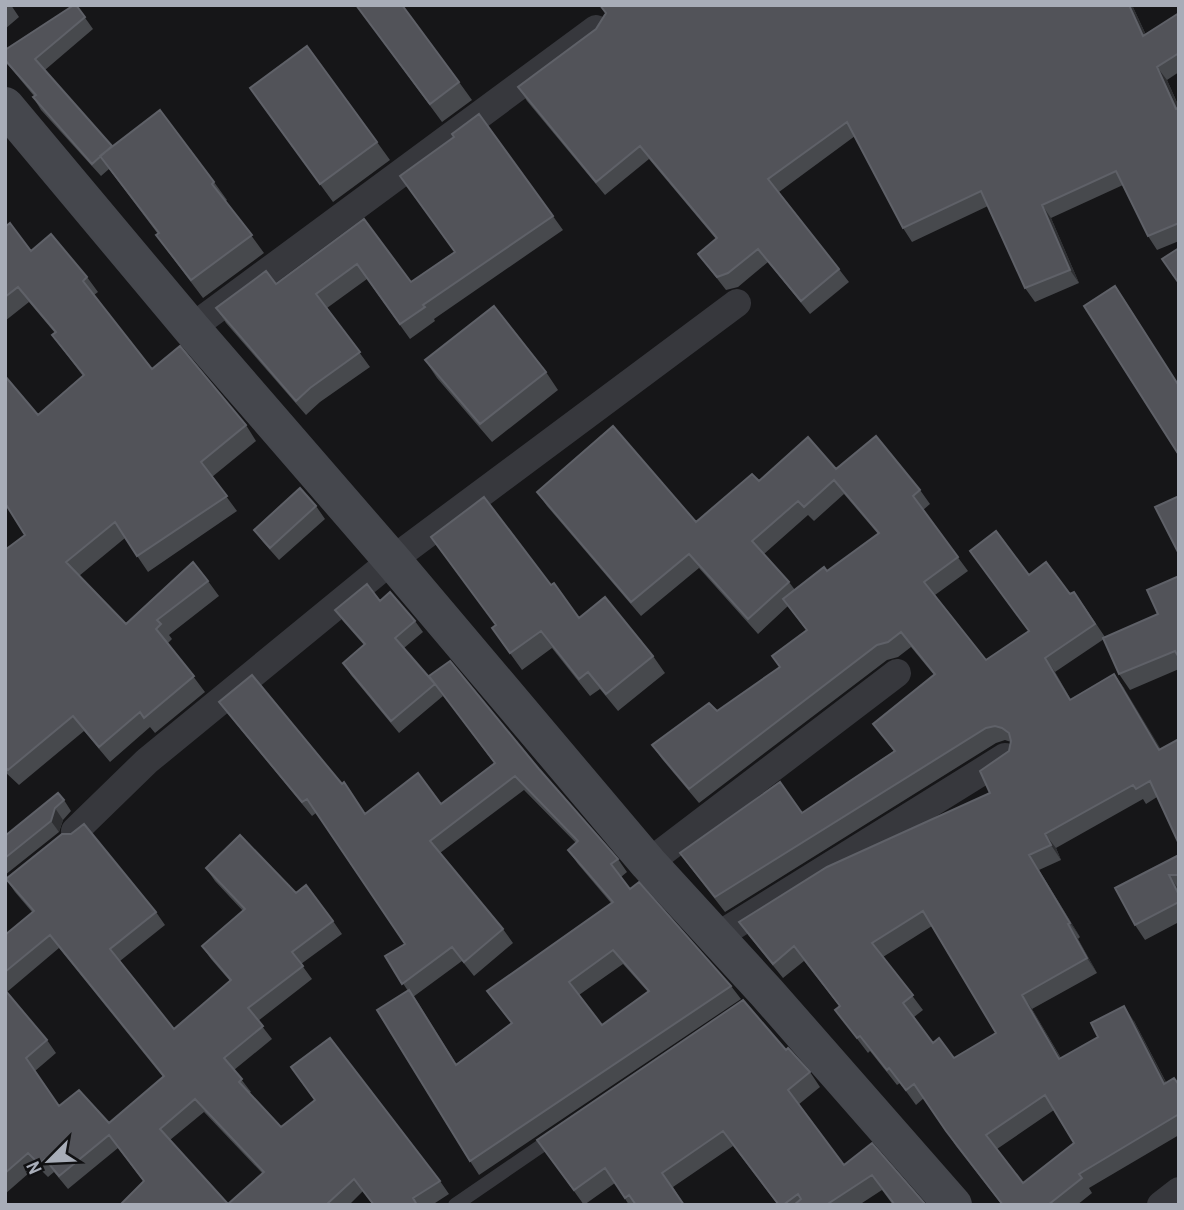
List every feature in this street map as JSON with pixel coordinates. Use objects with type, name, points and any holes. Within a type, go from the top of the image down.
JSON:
[{"type":"street","points":[[191,328],[596,29]]},
{"type":"street","points":[[5,106],[648,863],[716,937],[761,997],[953,1205]]},
{"type":"street","points":[[70,835],[147,761],[392,560],[737,303]]},
{"type":"street","points":[[648,863],[897,673]]},
{"type":"street","points":[[716,937],[1005,757]]},
{"type":"street","points":[[1161,1205],[1179,1191]]},
{"type":"lane","points":[[455,1205],[571,1126]]},
{"type":"building","points":[[74,5],[85,17],[35,59],[112,146],[92,164],[33,97],[36,95],[5,60],[5,50]]},
{"type":"building","points":[[356,5],[402,5],[459,82],[430,104]]},
{"type":"building","points":[[600,5],[1129,5],[1143,36],[1179,13],[1179,53],[1157,67],[1176,109],[1179,108],[1179,223],[1148,236],[1116,171],[1042,205],[1070,270],[1025,288],[981,191],[903,228],[847,122],[768,179],[839,269],[801,301],[758,249],[728,273],[717,277],[698,254],[717,238],[640,146],[596,182],[518,87],[596,29],[606,13]]},
{"type":"building","points":[[307,46],[377,142],[320,184],[250,88]]},
{"type":"building","points":[[160,110],[252,235],[191,280],[100,156]]},
{"type":"building","points":[[479,114],[553,216],[423,305],[425,307],[400,324],[357,264],[316,294],[360,352],[296,401],[216,308],[266,271],[276,284],[364,219],[411,282],[455,252],[400,176],[454,137],[452,134]]},
{"type":"building","points":[[10,223],[31,251],[51,234],[87,277],[83,281],[152,369],[180,346],[246,425],[201,462],[227,496],[137,556],[115,522],[66,562],[126,624],[193,562],[208,581],[157,620],[161,624],[156,629],[194,676],[144,718],[140,712],[99,747],[73,716],[8,770],[5,767],[5,550],[25,535],[5,503],[5,376],[38,415],[84,375],[52,335],[56,332],[18,287],[5,297],[5,227]]},
{"type":"building","points":[[1179,248],[1179,281],[1178,282],[1162,259]]},
{"type":"building","points":[[1115,286],[1179,386],[1179,455],[1084,306]]},
{"type":"building","points":[[494,306],[546,372],[480,424],[425,360]]},
{"type":"building","points":[[613,426],[696,522],[752,474],[759,481],[808,437],[836,469],[876,436],[920,490],[913,496],[958,557],[924,582],[986,660],[1029,631],[970,551],[996,531],[1029,575],[1046,562],[1070,594],[1074,592],[1095,624],[1045,658],[1070,700],[1114,674],[1159,750],[1179,739],[1179,844],[1150,781],[1136,789],[1133,785],[1045,834],[1051,845],[1029,855],[1070,923],[1068,924],[1087,958],[1022,995],[1059,1059],[1098,1037],[1091,1023],[1124,1006],[1164,1084],[1174,1078],[1179,1085],[1179,1114],[1079,1174],[1082,1178],[1048,1205],[1003,1205],[914,1084],[906,1090],[860,1036],[857,1038],[835,1010],[840,1006],[794,946],[773,964],[739,922],[827,867],[990,793],[980,771],[1009,751],[1009,733],[1002,728],[986,728],[715,897],[680,853],[780,782],[802,813],[895,751],[873,724],[935,674],[901,632],[888,642],[877,645],[689,789],[652,745],[709,703],[717,711],[780,667],[772,656],[807,630],[783,599],[824,567],[827,571],[879,533],[834,480],[804,507],[798,501],[752,541],[789,582],[748,619],[689,554],[631,602],[537,492]],"holes":[[[923,911],[996,1033],[954,1058],[939,1038],[933,1043],[903,1003],[913,995],[872,943]],[[1045,1095],[1074,1143],[1023,1183],[986,1135]]]},
{"type":"building","points":[[300,488],[316,506],[270,548],[254,530]]},
{"type":"building","points":[[1179,496],[1179,554],[1155,507]]},
{"type":"building","points":[[484,497],[579,618],[605,597],[653,656],[606,694],[588,672],[579,679],[541,631],[510,653],[492,628],[496,625],[431,537]]},
{"type":"building","points":[[1179,576],[1179,655],[1175,651],[1119,674],[1103,638],[1158,614],[1147,590]]},
{"type":"building","points":[[367,584],[380,601],[390,592],[415,621],[395,638],[435,684],[391,721],[343,663],[365,644],[335,610]]},
{"type":"building","points":[[450,661],[618,859],[611,864],[630,889],[639,882],[731,986],[470,1161],[377,1010],[409,990],[456,1065],[512,1023],[487,991],[613,902],[568,850],[578,841],[515,776],[430,841],[503,929],[464,962],[452,947],[402,984],[385,956],[405,944],[307,799],[302,802],[219,702],[252,675],[342,784],[344,782],[365,814],[418,773],[441,804],[495,763],[429,676]],"holes":[[[613,950],[649,991],[602,1025],[569,982]]]},
{"type":"building","points":[[58,793],[64,800],[55,808],[51,821],[5,858],[5,836]]},
{"type":"building","points":[[84,824],[156,912],[110,949],[174,1029],[231,980],[202,946],[245,909],[206,868],[240,835],[296,893],[306,885],[333,921],[292,952],[303,966],[248,1008],[263,1026],[224,1058],[242,1079],[239,1082],[281,1127],[315,1100],[291,1067],[330,1038],[440,1181],[413,1198],[417,1205],[374,1205],[354,1179],[326,1205],[120,1205],[144,1181],[109,1135],[59,1176],[45,1159],[39,1164],[28,1153],[5,1173],[5,990],[47,1040],[26,1058],[59,1106],[79,1090],[109,1123],[164,1076],[50,935],[5,972],[5,935],[34,911],[6,879],[62,834],[71,834]],"holes":[[[195,1099],[264,1172],[228,1204],[160,1129]]]},
{"type":"building","points":[[1179,855],[1179,875],[1169,875],[1179,895],[1179,902],[1135,925],[1115,888]]},
{"type":"building","points":[[743,1000],[786,1050],[788,1048],[810,1072],[788,1090],[844,1165],[872,1143],[926,1205],[895,1205],[872,1175],[826,1205],[794,1205],[801,1199],[798,1194],[779,1205],[723,1131],[662,1173],[684,1205],[636,1205],[629,1195],[625,1198],[605,1168],[574,1190],[537,1140]]}]
